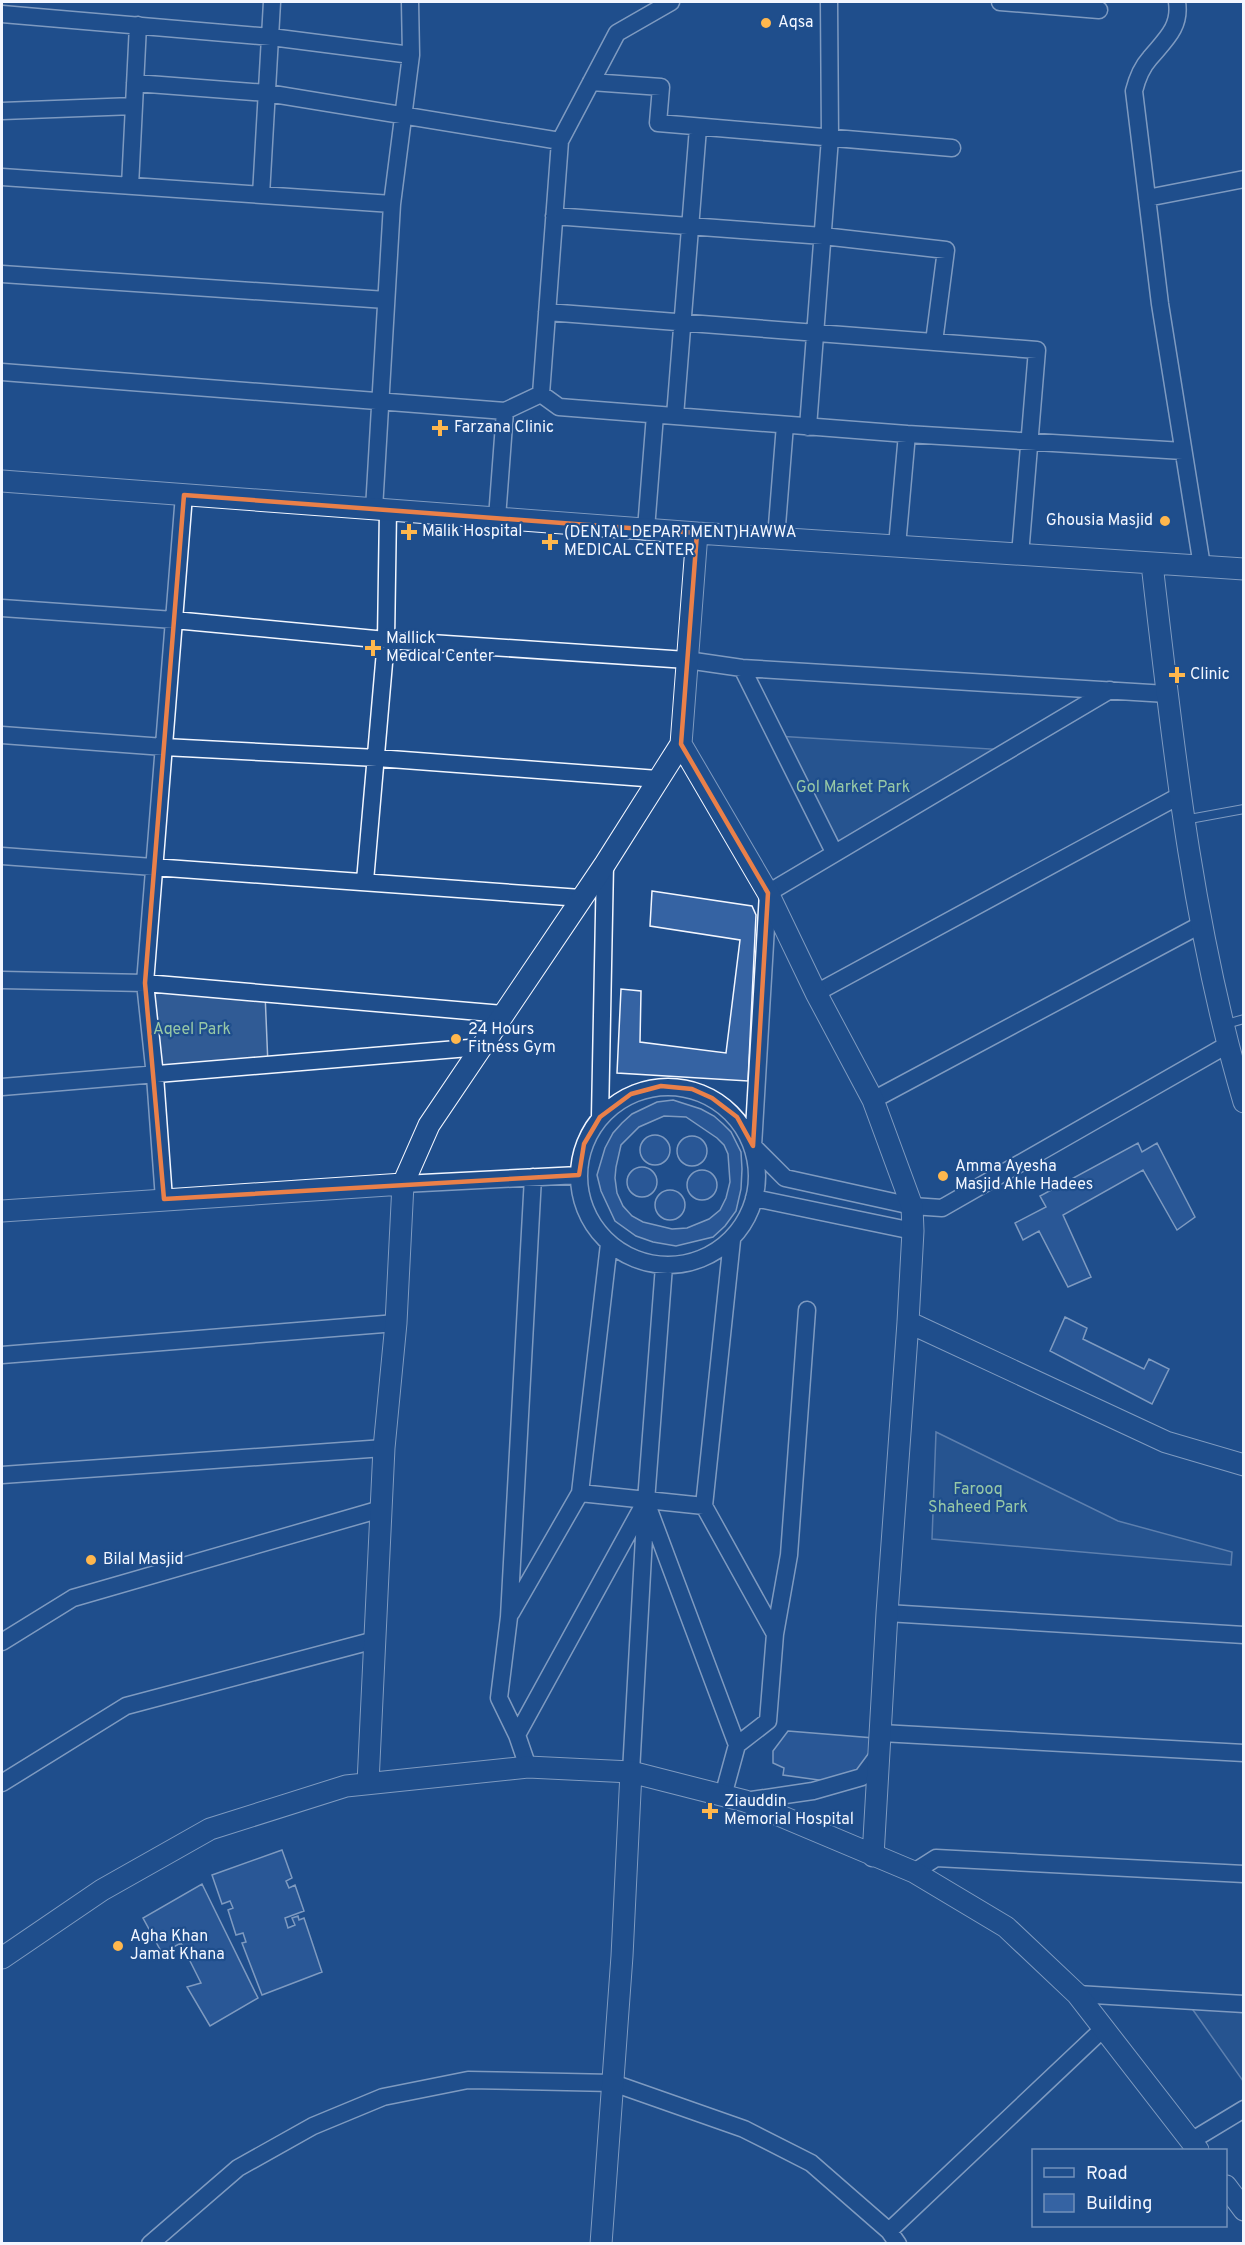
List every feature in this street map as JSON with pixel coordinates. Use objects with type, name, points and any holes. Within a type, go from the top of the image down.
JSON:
[{"type":"street","points":[[261,195],[272,2]]},
{"type":"street","points":[[365,881],[386,640],[380,401],[392,204],[411,55],[410,2]]},
{"type":"street","points":[[541,394],[560,141],[617,33],[671,2]]},
{"type":"street","points":[[808,427],[831,138],[829,2]]},
{"type":"street","points":[[1000,2],[1099,10]]},
{"type":"street","points":[[1177,2],[1177,23],[1166,43],[1149,58],[1138,75],[1134,91],[1160,304],[1202,566]]},
{"type":"street","points":[[2,14],[271,37],[411,55]]},
{"type":"street","points":[[130,186],[138,25]]},
{"type":"street","points":[[591,82],[661,87],[658,123],[952,148]]},
{"type":"street","points":[[135,83],[267,93],[560,141]]},
{"type":"street","points":[[2,111],[134,106]]},
{"type":"street","points":[[675,416],[698,128]]},
{"type":"street","points":[[2,177],[392,204]]},
{"type":"street","points":[[1147,198],[1244,179]]},
{"type":"street","points":[[554,216],[823,236],[946,250],[934,342]]},
{"type":"street","points":[[2,274],[386,300]]},
{"type":"street","points":[[547,312],[1037,350],[1020,555]]},
{"type":"street","points":[[2,372],[504,411],[541,394]]},
{"type":"street","points":[[541,394],[559,408],[907,434],[1183,451]]},
{"type":"street","points":[[497,518],[504,411]]},
{"type":"street","points":[[646,529],[655,415]]},
{"type":"street","points":[[776,538],[785,425]]},
{"type":"street","points":[[897,546],[907,434]]},
{"type":"street","points":[[2,480],[697,533],[1244,569]]},
{"type":"street","points":[[164,1199],[155,1076],[145,983],[183,495]]},
{"type":"street","points":[[368,1784],[384,1448],[396,1323],[404,1184],[429,1125],[605,864],[681,744],[697,533]]},
{"type":"street","points":[[1152,564],[1179,796],[1225,1035],[1244,1102]]},
{"type":"street","points":[[2,608],[174,620],[386,640],[687,660],[742,668],[1167,694]]},
{"type":"street","points":[[742,668],[834,852]]},
{"type":"street","points":[[768,892],[1110,690]]},
{"type":"street","points":[[2,735],[164,747],[377,758],[658,779]]},
{"type":"street","points":[[681,744],[768,892],[816,993],[873,1100],[912,1206],[913,1232],[908,1322],[887,1613],[873,1856]]},
{"type":"street","points":[[816,993],[1179,796]]},
{"type":"street","points":[[2,856],[581,898]]},
{"type":"street","points":[[600,1117],[605,864]]},
{"type":"street","points":[[768,892],[753,1146],[758,1181],[750,1214],[732,1240],[716,1252],[687,1264],[663,1266],[630,1258],[609,1244],[590,1220],[580,1196],[579,1175],[584,1144],[600,1117],[631,1094],[661,1086],[692,1089],[712,1098],[737,1117],[753,1146],[785,1178],[912,1206],[942,1208],[1225,1035]]},
{"type":"street","points":[[873,1100],[1202,924]]},
{"type":"street","points":[[2,980],[145,983],[503,1014]]},
{"type":"street","points":[[2,1087],[481,1047]]},
{"type":"street","points":[[2,1211],[404,1184],[579,1175]]},
{"type":"street","points":[[528,1767],[517,1735],[499,1698],[509,1617],[533,1177]]},
{"type":"street","points":[[754,1198],[913,1232]]},
{"type":"street","points":[[732,1240],[704,1506],[775,1634]]},
{"type":"street","points":[[509,1617],[580,1493],[609,1244]]},
{"type":"street","points":[[601,2244],[622,1956],[646,1501],[663,1266]]},
{"type":"street","points":[[736,1745],[768,1721],[775,1634],[789,1555],[807,1310]]},
{"type":"street","points":[[908,1322],[1166,1442],[1244,1465]]},
{"type":"street","points":[[2,1355],[396,1323]]},
{"type":"street","points":[[2,1475],[384,1448]]},
{"type":"street","points":[[580,1493],[704,1506]]},
{"type":"street","points":[[517,1735],[646,1501]]},
{"type":"street","points":[[646,1501],[736,1745],[723,1796]]},
{"type":"street","points":[[2,1642],[73,1598],[381,1509]]},
{"type":"street","points":[[887,1613],[1244,1635]]},
{"type":"street","points":[[2,1783],[126,1706],[375,1640]]},
{"type":"street","points":[[880,1733],[1244,1753]]},
{"type":"street","points":[[745,1802],[813,1791],[862,1776],[879,1754]]},
{"type":"street","points":[[2,1958],[102,1890],[210,1829],[346,1786],[528,1767],[631,1772],[745,1802],[914,1872],[1005,1928],[1077,1994],[1195,2146],[1244,2109]]},
{"type":"street","points":[[914,1872],[936,1857],[1244,1874]]},
{"type":"street","points":[[1077,1994],[1244,2004]]},
{"type":"street","points":[[150,2244],[238,2168],[313,2126],[383,2097],[468,2080],[613,2083],[744,2129],[811,2163],[893,2237],[1104,2028]]},
{"type":"street","points":[[1227,2187],[1244,2210]]},
{"type":"lane","points":[[1184,820],[1244,809]]},
{"type":"lane","points":[[1225,1035],[1244,1019]]},
{"type":"highlighted area","points":[[184,495],[697,533],[681,744],[768,893],[753,1146],[737,1117],[712,1098],[692,1089],[661,1086],[631,1094],[600,1117],[584,1144],[579,1175],[164,1199],[145,983]]},
{"type":"shaded area","name":"Gol Market Park","points":[[776,736],[1008,750],[834,852]]},
{"type":"shaded area","name":"Aqeel Park","points":[[145,983],[265,993],[268,1065],[155,1076]]},
{"type":"shaded area","name":"Farooq Shaheed Park","points":[[936,1432],[1118,1521],[1232,1552],[1231,1565],[932,1539]]},
{"type":"shaded area","points":[[1186,2000],[1243,2004],[1243,2081]]},
{"type":"building","points":[[652,891],[752,906],[756,915],[748,1081],[617,1073],[621,989],[641,991],[640,1042],[726,1053],[740,940],[650,926]]},
{"type":"building","points":[[673,1100],[714,1116],[731,1132],[741,1152],[741,1189],[736,1211],[713,1237],[676,1246],[636,1236],[615,1221],[601,1191],[597,1175],[605,1148],[613,1133],[632,1114],[657,1102]],"holes":[[[664,1116],[686,1117],[724,1145],[728,1154],[730,1182],[726,1198],[720,1210],[709,1219],[687,1228],[672,1229],[643,1222],[632,1216],[623,1206],[617,1193],[615,1178],[621,1145],[639,1127]]]},
{"type":"building","points":[[655,1135],[666,1139],[670,1150],[666,1161],[655,1165],[644,1161],[640,1150],[644,1139]]},
{"type":"building","points":[[692,1136],[703,1140],[707,1151],[703,1162],[692,1166],[681,1162],[677,1151],[681,1140]]},
{"type":"building","points":[[1138,1143],[1142,1152],[1157,1143],[1195,1217],[1177,1230],[1143,1170],[1063,1215],[1091,1277],[1068,1287],[1039,1231],[1023,1240],[1015,1223],[1046,1207],[1040,1196]]},
{"type":"building","points":[[642,1167],[653,1171],[657,1182],[653,1193],[642,1197],[631,1193],[627,1182],[631,1171]]},
{"type":"building","points":[[702,1170],[713,1174],[717,1185],[713,1196],[702,1200],[691,1196],[687,1185],[691,1174]]},
{"type":"building","points":[[670,1190],[681,1194],[685,1205],[681,1216],[670,1220],[659,1216],[655,1205],[659,1194]]},
{"type":"building","points":[[1065,1317],[1087,1328],[1083,1339],[1144,1369],[1149,1359],[1169,1369],[1152,1404],[1050,1351]]},
{"type":"building","points":[[788,1731],[874,1738],[873,1755],[857,1771],[826,1781],[783,1775],[784,1768],[773,1763],[773,1751]]},
{"type":"building","points":[[282,1850],[292,1878],[286,1881],[289,1888],[295,1885],[304,1911],[285,1918],[288,1928],[295,1925],[292,1918],[298,1916],[299,1920],[304,1918],[322,1972],[262,1995],[242,1943],[246,1942],[243,1933],[236,1935],[228,1910],[233,1908],[230,1901],[222,1904],[212,1875]]},
{"type":"building","points":[[202,1884],[258,1998],[210,2026],[187,1987],[201,1983],[181,1943],[162,1953],[143,1918]]},
{"type":"place","name":"Aqsa","points":[[766,23]]},
{"type":"place","name":"Farzana Clinic","points":[[440,428]]},
{"type":"place","name":"Ghousia Masjid","points":[[1165,521]]},
{"type":"place","name":"Malik Hospital","points":[[409,532]]},
{"type":"place","name":"(DENTAL DEPARTMENT)HAWWA MEDICAL CENTER","points":[[550,542]]},
{"type":"place","name":"Mallick Medical Center","points":[[373,648]]},
{"type":"place","name":"Clinic","points":[[1177,675]]},
{"type":"place","name":"24 Hours Fitness Gym","points":[[456,1039]]},
{"type":"place","name":"Amma Ayesha Masjid Ahle Hadees","points":[[943,1176]]},
{"type":"place","name":"Bilal Masjid","points":[[91,1560]]},
{"type":"place","name":"Ziauddin Memorial Hospital","points":[[710,1811]]},
{"type":"place","name":"Agha Khan Jamat Khana","points":[[118,1946]]}]
